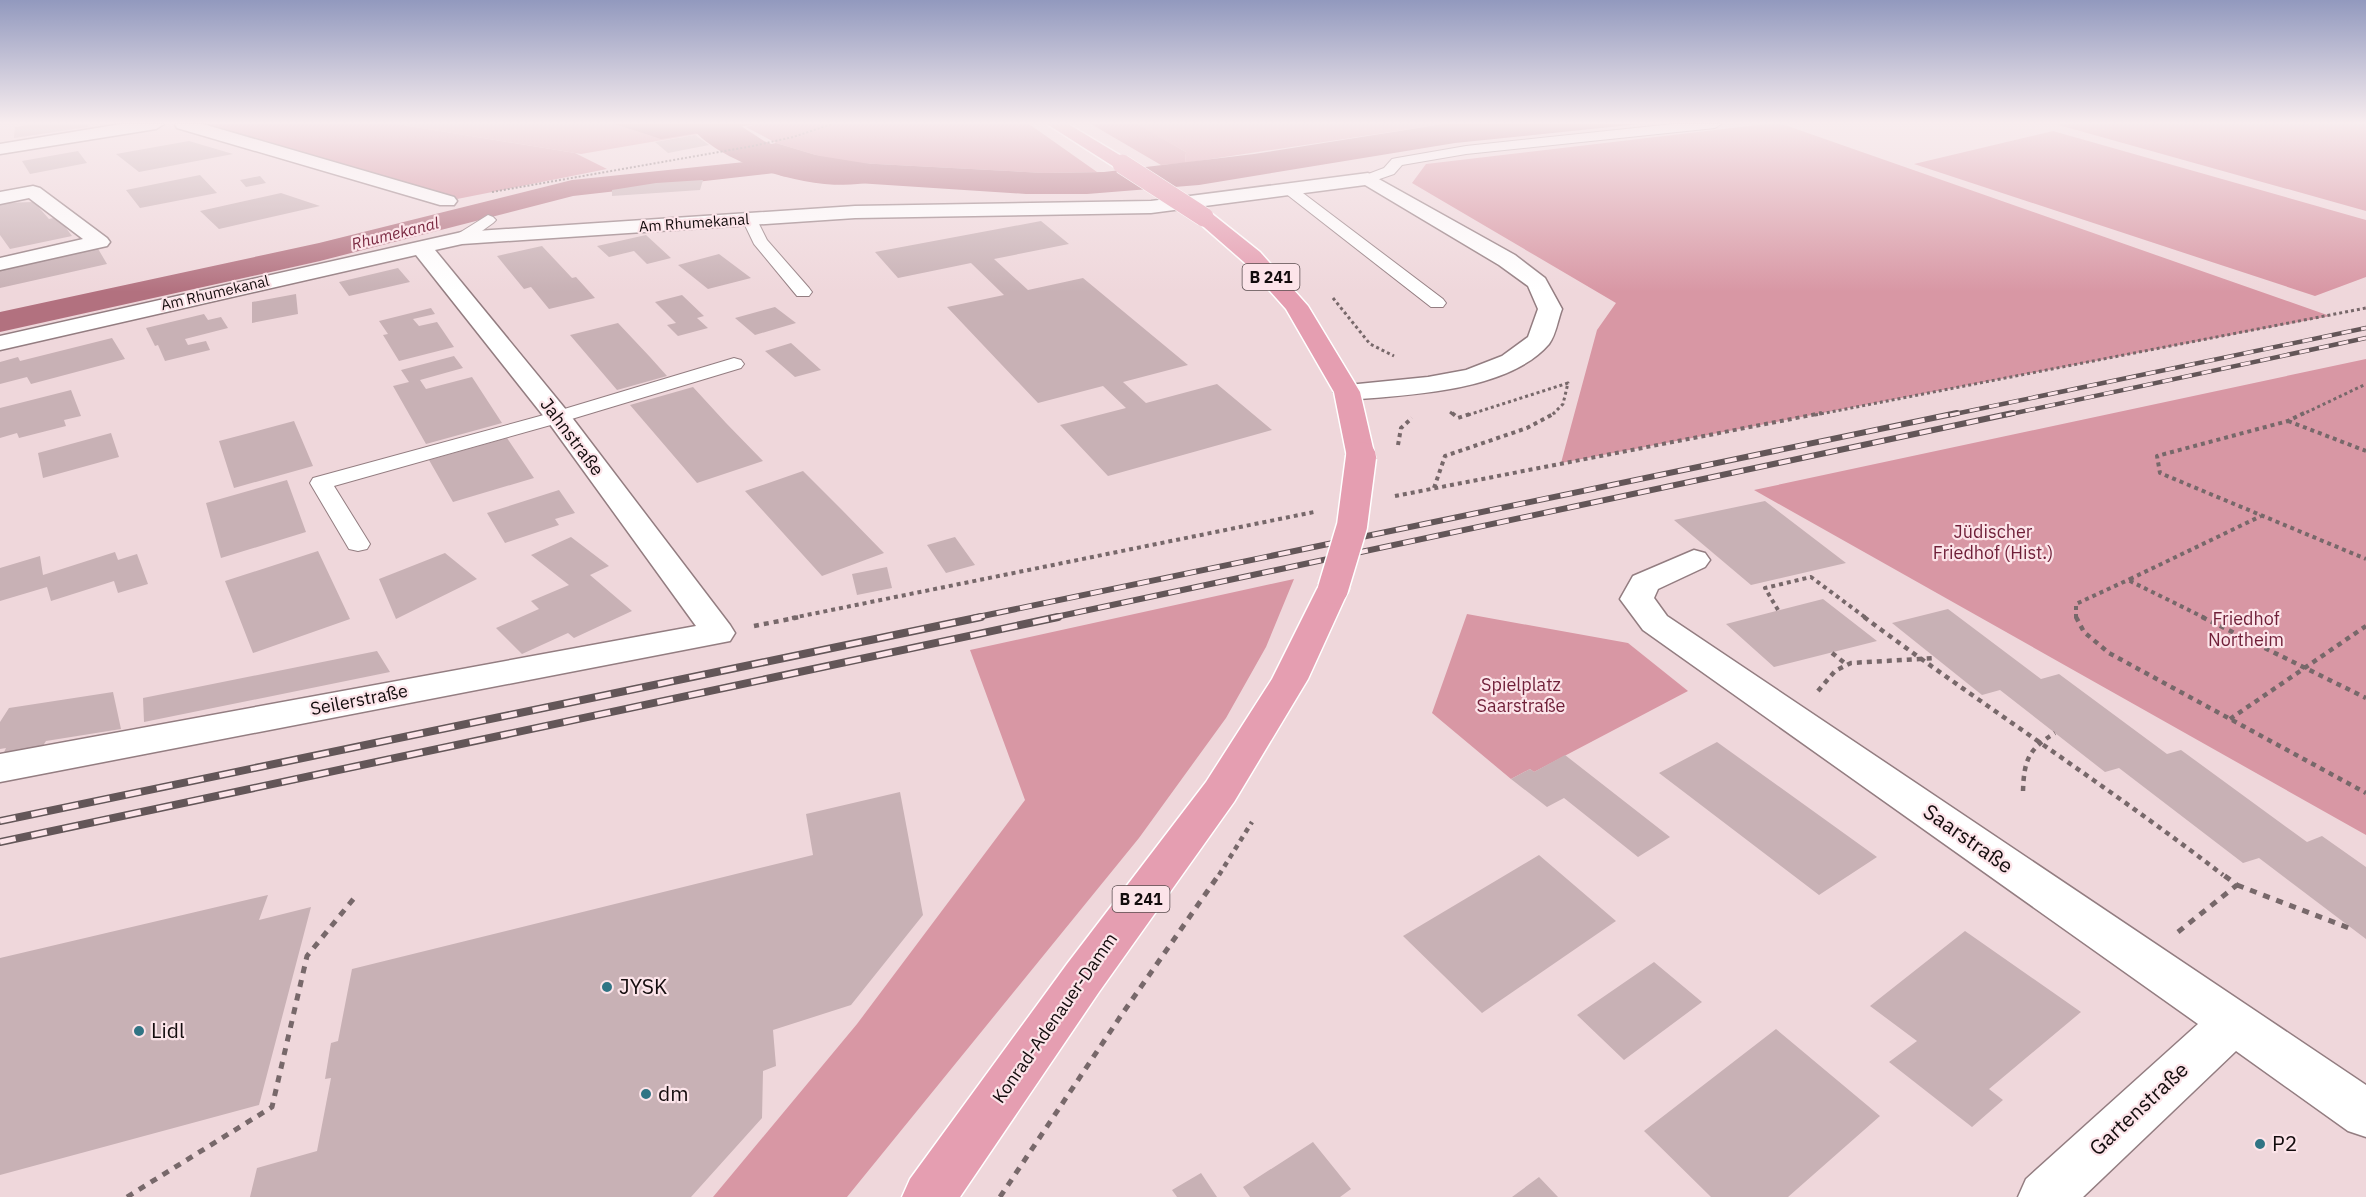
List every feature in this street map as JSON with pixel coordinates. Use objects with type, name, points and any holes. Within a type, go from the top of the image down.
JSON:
[{"type":"main road","name":"Konrad-Adenauer-Damm","points":[[929,1197],[1083,978],[1220,792],[1290,679],[1333,589],[1352,526],[1361,457],[1347,392],[1296,306],[1252,257],[1204,217],[1147,180]]},
{"type":"street","points":[[0,264],[100,242],[33,192],[23,180]]},
{"type":"street","points":[[375,180],[447,201]]},
{"type":"street","name":"Am Rhumekanal","points":[[0,343],[462,238],[938,209],[1059,210],[1151,207],[1362,180]]},
{"type":"street","points":[[1347,392],[1428,385],[1473,375],[1511,361],[1539,340],[1550,309],[1537,283],[1507,260],[1369,180]]},
{"type":"street","points":[[0,198],[33,192]]},
{"type":"street","name":"Jahnstraße","points":[[420,246],[558,417],[718,633]]},
{"type":"street","name":"Saarstraße","points":[[1694,560],[1644,583],[1637,599],[1654,623],[2366,1114]]},
{"type":"street","name":"Seilerstraße","points":[[0,768],[718,633]]},
{"type":"street","name":"Gartenstraße","points":[[2045,1197],[2234,1022]]},
{"type":"lane","points":[[1290,190],[1437,303]]},
{"type":"lane","points":[[750,219],[760,241],[803,292]]},
{"type":"lane","points":[[462,238],[488,220]]},
{"type":"lane","points":[[358,544],[321,483],[558,417],[734,364]]},
{"type":"path","points":[[447,201],[546,180]]},
{"type":"path","points":[[1387,498],[2366,308]]},
{"type":"path","points":[[1434,488],[1445,456],[1519,431],[1556,412],[1562,406],[1568,383],[1458,418],[1445,408]]},
{"type":"path","points":[[2366,384],[2288,422],[2157,456],[2160,473],[2366,559]]},
{"type":"path","points":[[2288,422],[2366,451]]},
{"type":"path","points":[[718,633],[1317,512]]},
{"type":"path","points":[[2262,515],[2076,604],[2073,614],[2078,627],[2109,653],[2366,792]]},
{"type":"path","points":[[1778,610],[1765,588],[1811,577],[1923,661],[2165,830],[2237,885],[2354,930]]},
{"type":"path","points":[[2130,579],[2366,698]]},
{"type":"path","points":[[2230,719],[2366,626]]},
{"type":"path","points":[[1832,653],[1846,665]]},
{"type":"path","points":[[1795,719],[1839,667],[1936,658]]},
{"type":"path","points":[[2023,791],[2026,759],[2038,741],[2055,733]]},
{"type":"path","points":[[2144,960],[2237,885]]},
{"type":"path","points":[[127,1197],[272,1107],[307,956],[355,897]]},
{"type":"green space","points":[[1414,180],[1941,180],[2330,316],[1561,463],[1597,330],[1616,303],[1412,183]]},
{"type":"green space","points":[[1962,180],[2225,180],[2366,220],[2366,277],[2315,296]]},
{"type":"green space","points":[[2255,180],[2366,180],[2366,211]]},
{"type":"green space","name":"Friedhof Northeim","points":[[2366,359],[2366,835],[1754,490]]},
{"type":"green space","points":[[1294,579],[1266,647],[1226,718],[1139,838],[847,1197],[713,1197],[857,1024],[1025,800],[970,650]]},
{"type":"green space","name":"Spielplatz Saarstraße","points":[[1467,614],[1628,643],[1688,691],[1534,772],[1530,769],[1511,779],[1432,713]]},
{"type":"shaded area","points":[[375,180],[553,180],[447,201]]},
{"type":"shaded area","points":[[811,180],[1230,180],[1199,185],[1087,194],[1026,194]]},
{"type":"building","points":[[176,180],[205,180],[217,193],[140,208],[126,190]]},
{"type":"building","points":[[240,180],[263,180],[266,183],[246,187]]},
{"type":"building","points":[[703,180],[700,190],[612,196],[612,190],[656,183]]},
{"type":"building","points":[[281,193],[320,206],[219,229],[200,211]]},
{"type":"building","points":[[34,202],[49,219],[58,217],[72,236],[10,249],[0,235],[0,203]]},
{"type":"building","points":[[1041,221],[1069,244],[994,259],[1028,290],[1083,278],[1188,365],[1123,382],[1146,403],[1217,384],[1272,430],[1108,476],[1060,425],[1126,408],[1103,386],[1038,403],[947,307],[1004,295],[971,263],[898,278],[875,252]]},
{"type":"building","points":[[646,235],[671,258],[647,264],[634,251],[609,257],[597,246]]},
{"type":"building","points":[[542,246],[572,278],[576,277],[595,298],[549,309],[531,287],[524,289],[497,256]]},
{"type":"building","points":[[97,247],[107,264],[0,288],[0,267]]},
{"type":"building","points":[[719,254],[751,278],[708,289],[678,265]]},
{"type":"building","points":[[398,268],[410,282],[349,296],[339,282]]},
{"type":"building","points":[[296,294],[298,314],[252,323],[252,302]]},
{"type":"building","points":[[682,295],[704,316],[697,318],[708,328],[678,336],[667,325],[676,323],[655,302]]},
{"type":"building","points":[[775,307],[796,323],[755,335],[735,318]]},
{"type":"building","points":[[431,308],[435,314],[413,319],[419,326],[437,322],[454,347],[399,361],[383,335],[388,334],[379,321]]},
{"type":"building","points":[[204,314],[208,320],[221,317],[228,328],[185,339],[188,345],[206,341],[210,350],[165,361],[158,345],[155,346],[146,328]]},
{"type":"building","points":[[618,323],[667,376],[617,390],[570,335]]},
{"type":"building","points":[[112,338],[125,359],[31,384],[27,377],[0,384],[0,362],[18,357],[20,361]]},
{"type":"building","points":[[791,343],[821,370],[795,377],[765,351]]},
{"type":"building","points":[[454,356],[463,368],[420,380],[426,389],[472,377],[502,423],[426,444],[393,386],[409,382],[401,370]]},
{"type":"building","points":[[693,387],[763,461],[697,483],[630,405]]},
{"type":"building","points":[[71,390],[81,416],[64,420],[66,426],[19,438],[17,433],[0,438],[0,408]]},
{"type":"building","points":[[294,421],[313,466],[234,488],[219,441]]},
{"type":"building","points":[[111,433],[119,457],[43,478],[38,453]]},
{"type":"building","points":[[507,438],[534,478],[453,502],[429,460]]},
{"type":"building","points":[[803,471],[884,553],[822,576],[745,491]]},
{"type":"building","points":[[287,480],[306,532],[221,558],[206,503]]},
{"type":"building","points":[[559,490],[575,513],[555,519],[559,525],[505,543],[487,513]]},
{"type":"building","points":[[1765,501],[1846,563],[1751,585],[1674,520]]},
{"type":"building","points":[[571,537],[609,566],[590,575],[632,611],[574,638],[568,633],[522,654],[496,628],[539,609],[531,601],[569,585],[531,555]]},
{"type":"building","points":[[955,537],[975,565],[946,573],[927,545]]},
{"type":"building","points":[[318,551],[350,619],[253,653],[225,581]]},
{"type":"building","points":[[115,552],[118,560],[137,554],[148,584],[118,593],[114,581],[51,601],[47,587],[0,601],[0,568],[40,556],[43,575]]},
{"type":"building","points":[[445,553],[477,579],[396,619],[379,579]]},
{"type":"building","points":[[887,567],[892,588],[857,595],[852,574]]},
{"type":"building","points":[[1823,599],[1877,641],[1774,667],[1726,624]]},
{"type":"building","points":[[1948,609],[2041,679],[2059,674],[2167,754],[2181,750],[2307,842],[2322,836],[2366,867],[2366,939],[2259,858],[2243,863],[2119,768],[2105,772],[2000,690],[1982,695],[1892,623]]},
{"type":"building","points":[[377,651],[390,672],[144,722],[143,698]]},
{"type":"building","points":[[113,692],[121,729],[46,741],[37,755],[0,761],[6,748],[0,749],[0,722],[9,708]]},
{"type":"building","points":[[1717,742],[1877,857],[1819,895],[1659,773]]},
{"type":"building","points":[[1565,755],[1670,837],[1638,857],[1564,798],[1547,807],[1511,779],[1530,769],[1534,772]]},
{"type":"building","name":"JYSK","points":[[900,792],[923,915],[851,1005],[773,1030],[776,1066],[763,1071],[762,1118],[691,1197],[250,1197],[257,1168],[317,1151],[331,1078],[325,1079],[331,1043],[338,1041],[352,969],[813,855],[806,814]]},
{"type":"building","points":[[1539,855],[1616,921],[1482,1013],[1403,936]]},
{"type":"building","name":"Lidl","points":[[268,895],[259,920],[311,907],[259,1105],[0,1175],[0,958]]},
{"type":"building","points":[[1965,931],[2081,1012],[1989,1089],[2003,1100],[1972,1127],[1889,1062],[1917,1041],[1870,1006]]},
{"type":"building","points":[[1654,962],[1702,1002],[1624,1060],[1577,1015]]},
{"type":"building","points":[[1776,1029],[1880,1116],[1788,1197],[1711,1197],[1644,1131]]},
{"type":"building","points":[[1313,1142],[1351,1189],[1340,1197],[1250,1197],[1243,1187]]},
{"type":"building","points":[[1201,1173],[1217,1197],[1177,1197],[1172,1190]]},
{"type":"building","points":[[1539,1177],[1558,1197],[1512,1197]]},
{"type":"waterway","name":"Rhumekanal","points":[[0,322],[320,252],[572,188],[650,180]]},
{"type":"railway","points":[[1950,415],[2366,328]]},
{"type":"railway","points":[[2006,415],[2366,338]]},
{"type":"railway","points":[[973,618],[1957,413]]},
{"type":"railway","points":[[1051,618],[2013,413]]},
{"type":"railway","points":[[0,821],[981,617]]},
{"type":"railway","points":[[0,842],[1058,617]]},
{"type":"place","name":"JYSK","points":[[607,987]]},
{"type":"place","name":"Lidl","points":[[139,1031]]},
{"type":"place","name":"dm","points":[[646,1094]]},
{"type":"place","name":"P2","points":[[2260,1144]]},
{"type":"park label","name":"Jüdischer Friedhof (Hist.)","points":[[1993,542]]}]
